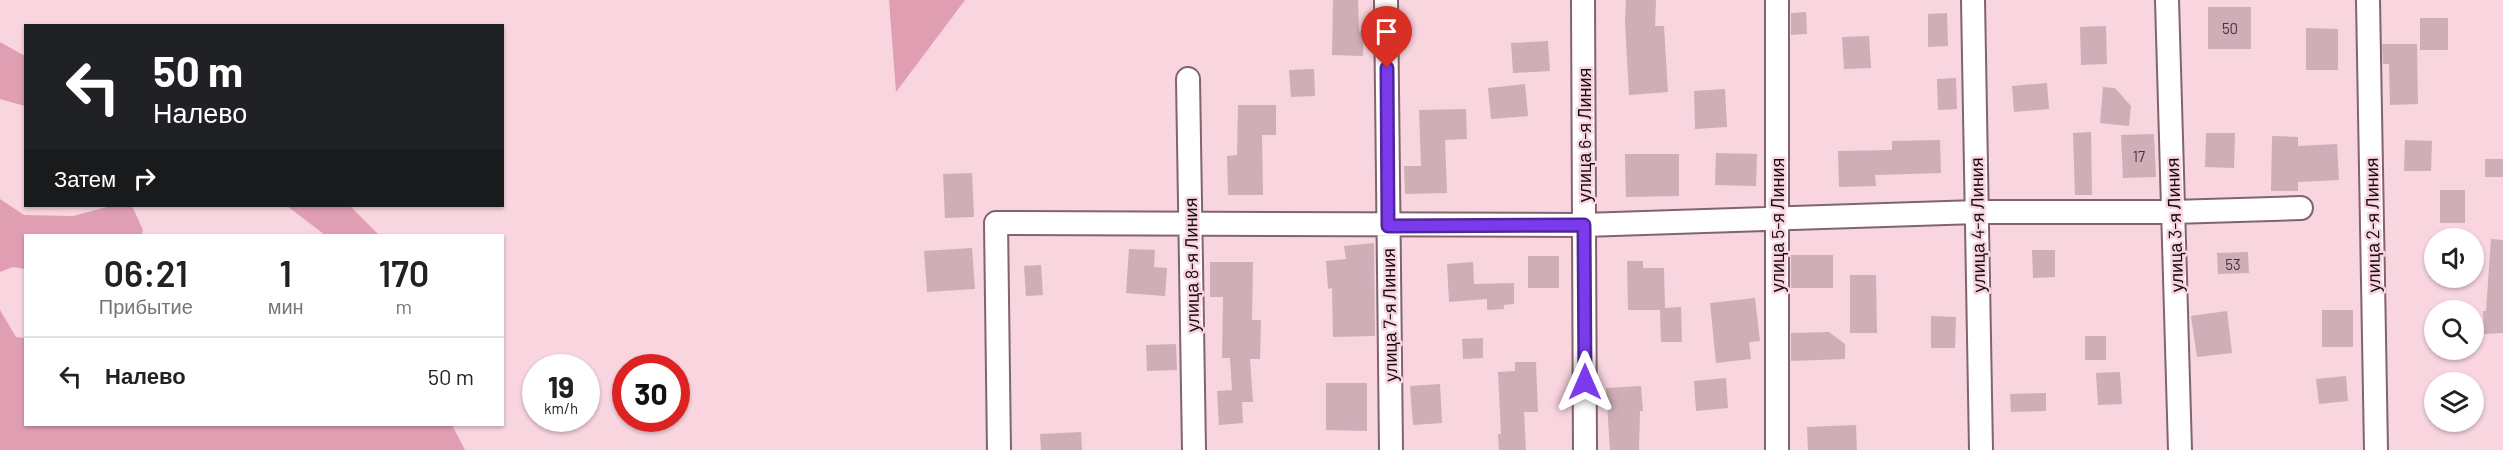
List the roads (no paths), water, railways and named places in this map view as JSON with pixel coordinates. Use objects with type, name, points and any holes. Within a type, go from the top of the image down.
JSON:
[{"type":"street","name":"улица 7-я Линия","points":[[1386,0],[1391,450]]},
{"type":"street","name":"улица 6-я Линия","points":[[1583,0],[1585,450]]},
{"type":"street","name":"улица 5-я Линия","points":[[1776,450],[1777,0]]},
{"type":"street","name":"улица 4-я Линия","points":[[1974,0],[1981,450]]},
{"type":"street","name":"улица 3-я Линия","points":[[2168,0],[2180,450]]},
{"type":"street","name":"улица 2-я Линия","points":[[2368,0],[2376,450]]},
{"type":"street","name":"улица 8-я Линия","points":[[1188,79],[1194,450]]},
{"type":"street","points":[[999,450],[996,223],[1584,225],[1977,212],[2173,212],[2301,208]]}]
